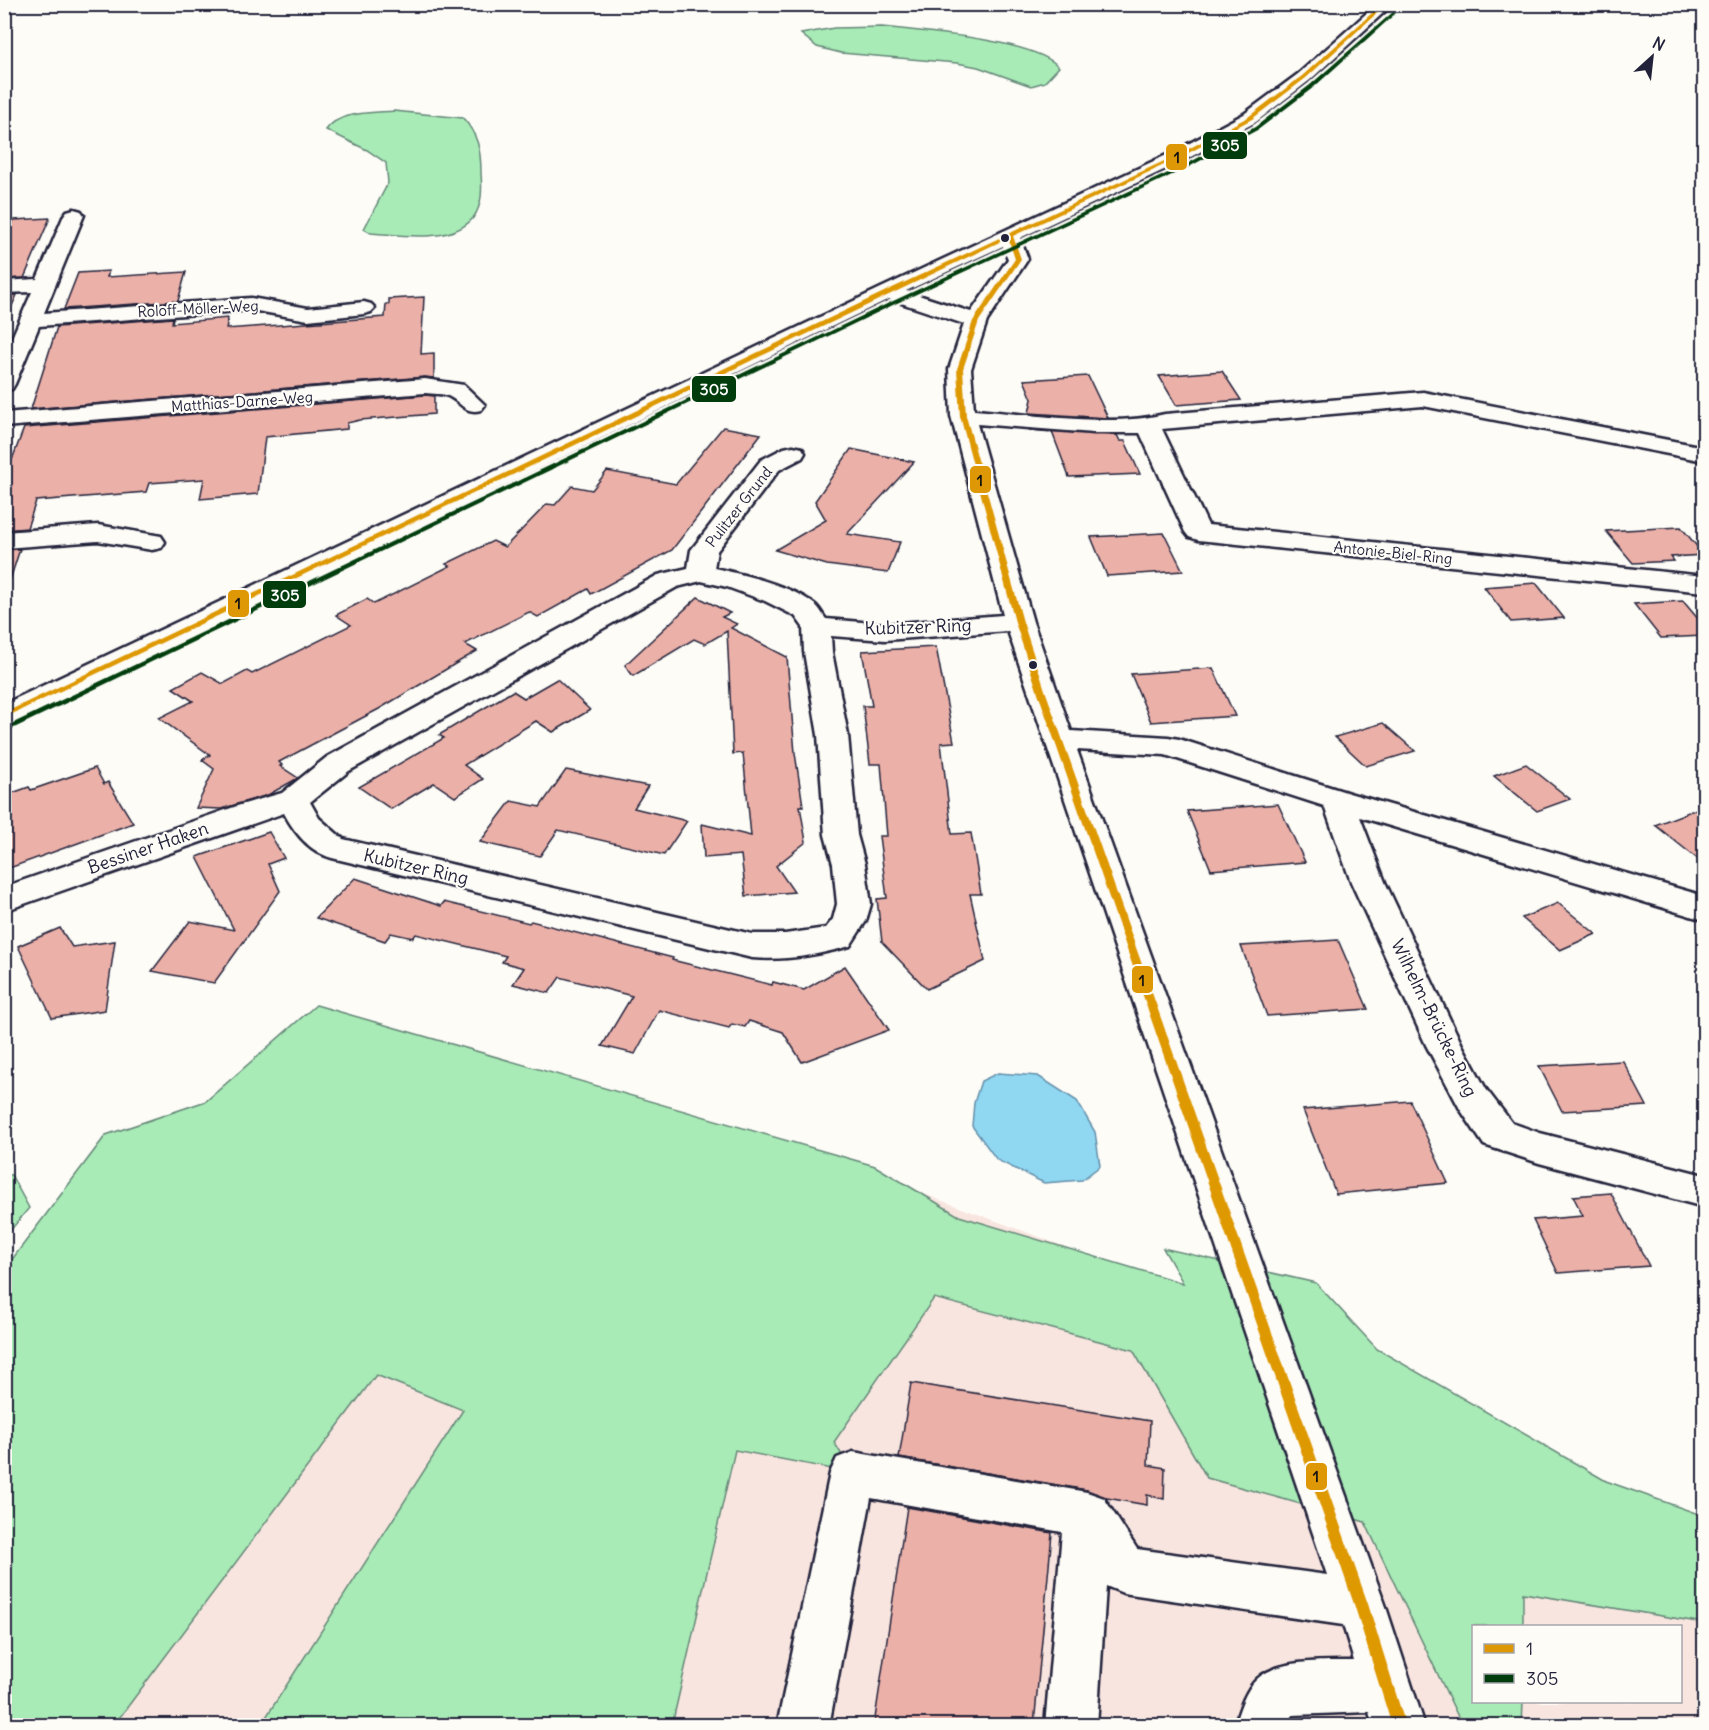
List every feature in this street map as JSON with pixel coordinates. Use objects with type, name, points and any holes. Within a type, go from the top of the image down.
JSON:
[{"type":"street","points":[[4,716],[888,292],[1179,156],[1250,118],[1304,77],[1386,4]]},
{"type":"street","points":[[4,384],[74,215]]},
{"type":"street","points":[[1010,236],[1018,259],[976,321],[960,369],[963,416],[1019,622],[1361,1604],[1393,1706],[1304,1688],[1278,1694],[1264,1712],[1259,1725]]},
{"type":"street","points":[[4,287],[44,285]]},
{"type":"street","points":[[888,292],[976,321]]},
{"type":"street","name":"Roloff-Möller-Weg","points":[[30,320],[251,304],[277,307],[296,313],[353,311],[364,308]]},
{"type":"street","name":"Matthias-Darne-Weg","points":[[4,420],[425,386],[456,390],[473,405]]},
{"type":"street","points":[[963,416],[1094,426],[1149,426],[1166,421],[1423,399],[1704,454]]},
{"type":"street","name":"Antonie-Biel-Ring","points":[[1149,426],[1198,532],[1704,584]]},
{"type":"street","name":"Pulitzer Grund","points":[[701,573],[704,550],[731,514],[770,465],[793,453]]},
{"type":"street","points":[[4,540],[98,533],[152,542]]},
{"type":"street","points":[[293,800],[338,764],[668,581],[701,573],[734,580],[775,595],[805,610],[817,627]]},
{"type":"street","name":"Kubitzer Ring","points":[[293,800],[306,824],[332,847],[752,946],[776,948],[802,946],[838,937],[849,921],[854,904],[849,864],[842,835],[833,735],[818,652],[817,627],[885,632],[1019,622]]},
{"type":"street","points":[[1060,740],[1168,746],[1338,800],[1704,908]]},
{"type":"street","name":"Bessiner Haken","points":[[4,900],[248,813],[293,800]]},
{"type":"street","name":"Wilhelm-Brücke-Ring","points":[[1338,800],[1368,882],[1444,1045],[1473,1099],[1498,1134],[1539,1148],[1704,1191]]},
{"type":"street","points":[[803,1725],[853,1473],[1087,1514],[1124,1570],[1361,1604]]},
{"type":"street","points":[[1071,1725],[1087,1514]]},
{"type":"shaded area","points":[[873,1175],[1417,1378],[1607,1495],[1704,1533],[1704,1725],[5,1725],[4,1355]]},
{"type":"green space","points":[[882,27],[976,38],[1027,50],[1046,58],[1059,67],[1045,82],[1031,86],[978,67],[957,63],[841,53],[817,47],[801,34],[834,28]]},
{"type":"green space","points":[[394,111],[463,118],[472,131],[478,143],[480,157],[481,196],[476,213],[464,226],[452,232],[425,236],[371,233],[364,229],[388,183],[386,163],[367,150],[326,130],[339,119],[348,116]]},
{"type":"green space","points":[[316,1005],[875,1166],[959,1216],[1183,1283],[1163,1248],[1316,1283],[1377,1349],[1606,1481],[1704,1516],[1704,1623],[1523,1593],[1523,1625],[1472,1625],[1472,1703],[1523,1703],[1522,1725],[1462,1725],[1365,1522],[1207,1478],[1133,1350],[934,1298],[834,1442],[853,1473],[735,1450],[672,1725],[261,1725],[463,1410],[376,1375],[114,1725],[5,1725],[4,1270],[106,1135],[206,1101]]},
{"type":"green space","points":[[5,1174],[11,1175],[29,1208],[5,1237]]},
{"type":"water","points":[[998,1073],[1038,1076],[1077,1101],[1095,1132],[1100,1166],[1082,1180],[1044,1183],[997,1160],[972,1126],[974,1103],[981,1081]]},
{"type":"building","points":[[50,218],[24,278],[4,279],[4,239],[14,220]]},
{"type":"building","points":[[109,271],[107,277],[186,272],[178,301],[64,309],[78,273]]},
{"type":"building","points":[[4,295],[17,295],[4,323]]},
{"type":"building","points":[[424,297],[421,354],[434,353],[434,378],[31,409],[57,327],[173,318],[172,323],[228,318],[226,329],[385,317],[386,304],[389,304],[389,299]]},
{"type":"building","points":[[1222,371],[1241,400],[1176,405],[1159,376]]},
{"type":"building","points":[[1088,376],[1108,418],[1029,413],[1032,399],[1024,380]]},
{"type":"building","points":[[434,396],[434,414],[360,420],[347,423],[347,429],[265,437],[258,494],[200,499],[204,479],[149,483],[146,492],[36,501],[27,528],[4,530],[4,481],[24,428]]},
{"type":"building","points":[[723,427],[761,434],[672,550],[591,594],[588,589],[538,617],[529,612],[465,644],[477,651],[379,709],[279,762],[282,765],[280,766],[298,778],[268,795],[221,809],[196,808],[214,769],[202,760],[210,755],[159,718],[193,701],[173,688],[202,672],[223,684],[247,671],[252,674],[351,625],[336,615],[367,599],[374,604],[450,566],[446,564],[493,541],[505,547],[547,504],[555,505],[572,486],[592,490],[607,471],[676,484]]},
{"type":"building","points":[[1029,430],[1117,435],[1120,441],[1125,441],[1140,474],[1069,477],[1052,432]]},
{"type":"building","points":[[851,449],[914,462],[847,534],[900,542],[888,573],[827,565],[775,550],[826,520],[815,501]]},
{"type":"building","points":[[1681,527],[1704,555],[1671,557],[1674,561],[1633,563],[1606,531]]},
{"type":"building","points":[[1164,533],[1183,571],[1107,576],[1091,537]]},
{"type":"building","points":[[20,549],[10,580],[4,579],[4,550]]},
{"type":"building","points":[[1536,583],[1564,618],[1511,622],[1484,587]]},
{"type":"building","points":[[698,597],[730,613],[722,617],[737,624],[731,628],[787,657],[795,753],[803,806],[800,806],[806,842],[776,866],[794,892],[746,896],[741,855],[704,858],[702,824],[751,836],[743,753],[733,754],[727,631],[705,644],[694,639],[633,676],[625,665]]},
{"type":"building","points":[[1683,601],[1704,626],[1704,636],[1661,638],[1634,604]]},
{"type":"building","points":[[936,647],[954,742],[941,743],[952,834],[971,833],[981,894],[970,894],[985,961],[927,989],[882,942],[877,899],[887,898],[879,836],[887,836],[881,764],[870,764],[863,706],[872,706],[862,651]]},
{"type":"building","points":[[1213,668],[1235,716],[1151,722],[1131,674]]},
{"type":"building","points":[[557,679],[590,710],[553,732],[536,721],[464,765],[483,779],[455,797],[434,783],[391,809],[359,787],[444,738],[439,735],[513,691],[524,698]]},
{"type":"building","points":[[1383,723],[1415,751],[1366,766],[1335,737]]},
{"type":"building","points":[[1526,764],[1570,799],[1537,811],[1494,776]]},
{"type":"building","points":[[95,768],[104,784],[108,782],[133,823],[4,870],[4,796],[29,787],[31,790]]},
{"type":"building","points":[[566,770],[648,786],[634,808],[687,821],[664,855],[558,830],[540,856],[480,842],[511,801],[540,807]]},
{"type":"building","points":[[1278,804],[1305,862],[1211,870],[1187,811]]},
{"type":"building","points":[[1704,806],[1704,864],[1655,825]]},
{"type":"building","points":[[269,832],[284,858],[268,864],[280,891],[214,983],[152,971],[190,921],[234,930],[197,857]]},
{"type":"building","points":[[355,878],[441,906],[444,902],[529,923],[531,921],[772,985],[773,982],[804,990],[845,966],[889,1030],[802,1062],[783,1032],[749,1021],[745,1027],[732,1024],[729,1028],[659,1010],[635,1054],[602,1046],[632,996],[560,977],[549,993],[513,984],[524,968],[502,962],[506,956],[416,934],[413,938],[391,933],[385,941],[316,918]]},
{"type":"building","points":[[1558,903],[1596,934],[1560,950],[1522,918]]},
{"type":"building","points":[[60,928],[72,947],[115,941],[105,1010],[52,1018],[18,946]]},
{"type":"building","points":[[1338,940],[1368,1009],[1267,1016],[1241,946]]},
{"type":"building","points":[[1623,1061],[1647,1106],[1562,1111],[1539,1066]]},
{"type":"building","points":[[1410,1101],[1448,1183],[1336,1194],[1303,1110]]},
{"type":"building","points":[[1611,1193],[1649,1266],[1558,1273],[1533,1220],[1583,1216],[1573,1196]]},
{"type":"building","points":[[911,1383],[1150,1421],[1148,1465],[1165,1468],[1164,1499],[1147,1495],[1147,1505],[1107,1498],[1087,1490],[899,1458]]},
{"type":"building","points":[[907,1507],[1052,1533],[1034,1725],[874,1725]]},
{"type":"transit line","name":"1","points":[[4,716],[888,292],[1179,156],[1250,118],[1304,77],[1385,4]]},
{"type":"transit line","name":"305","points":[[9,727],[893,303],[1185,167],[1257,128],[1312,86],[1394,13]]},
{"type":"transit line","name":"1","points":[[1010,236],[1018,259],[976,321],[960,369],[963,416],[1019,622],[1041,690],[1361,1604],[1399,1726]]}]
